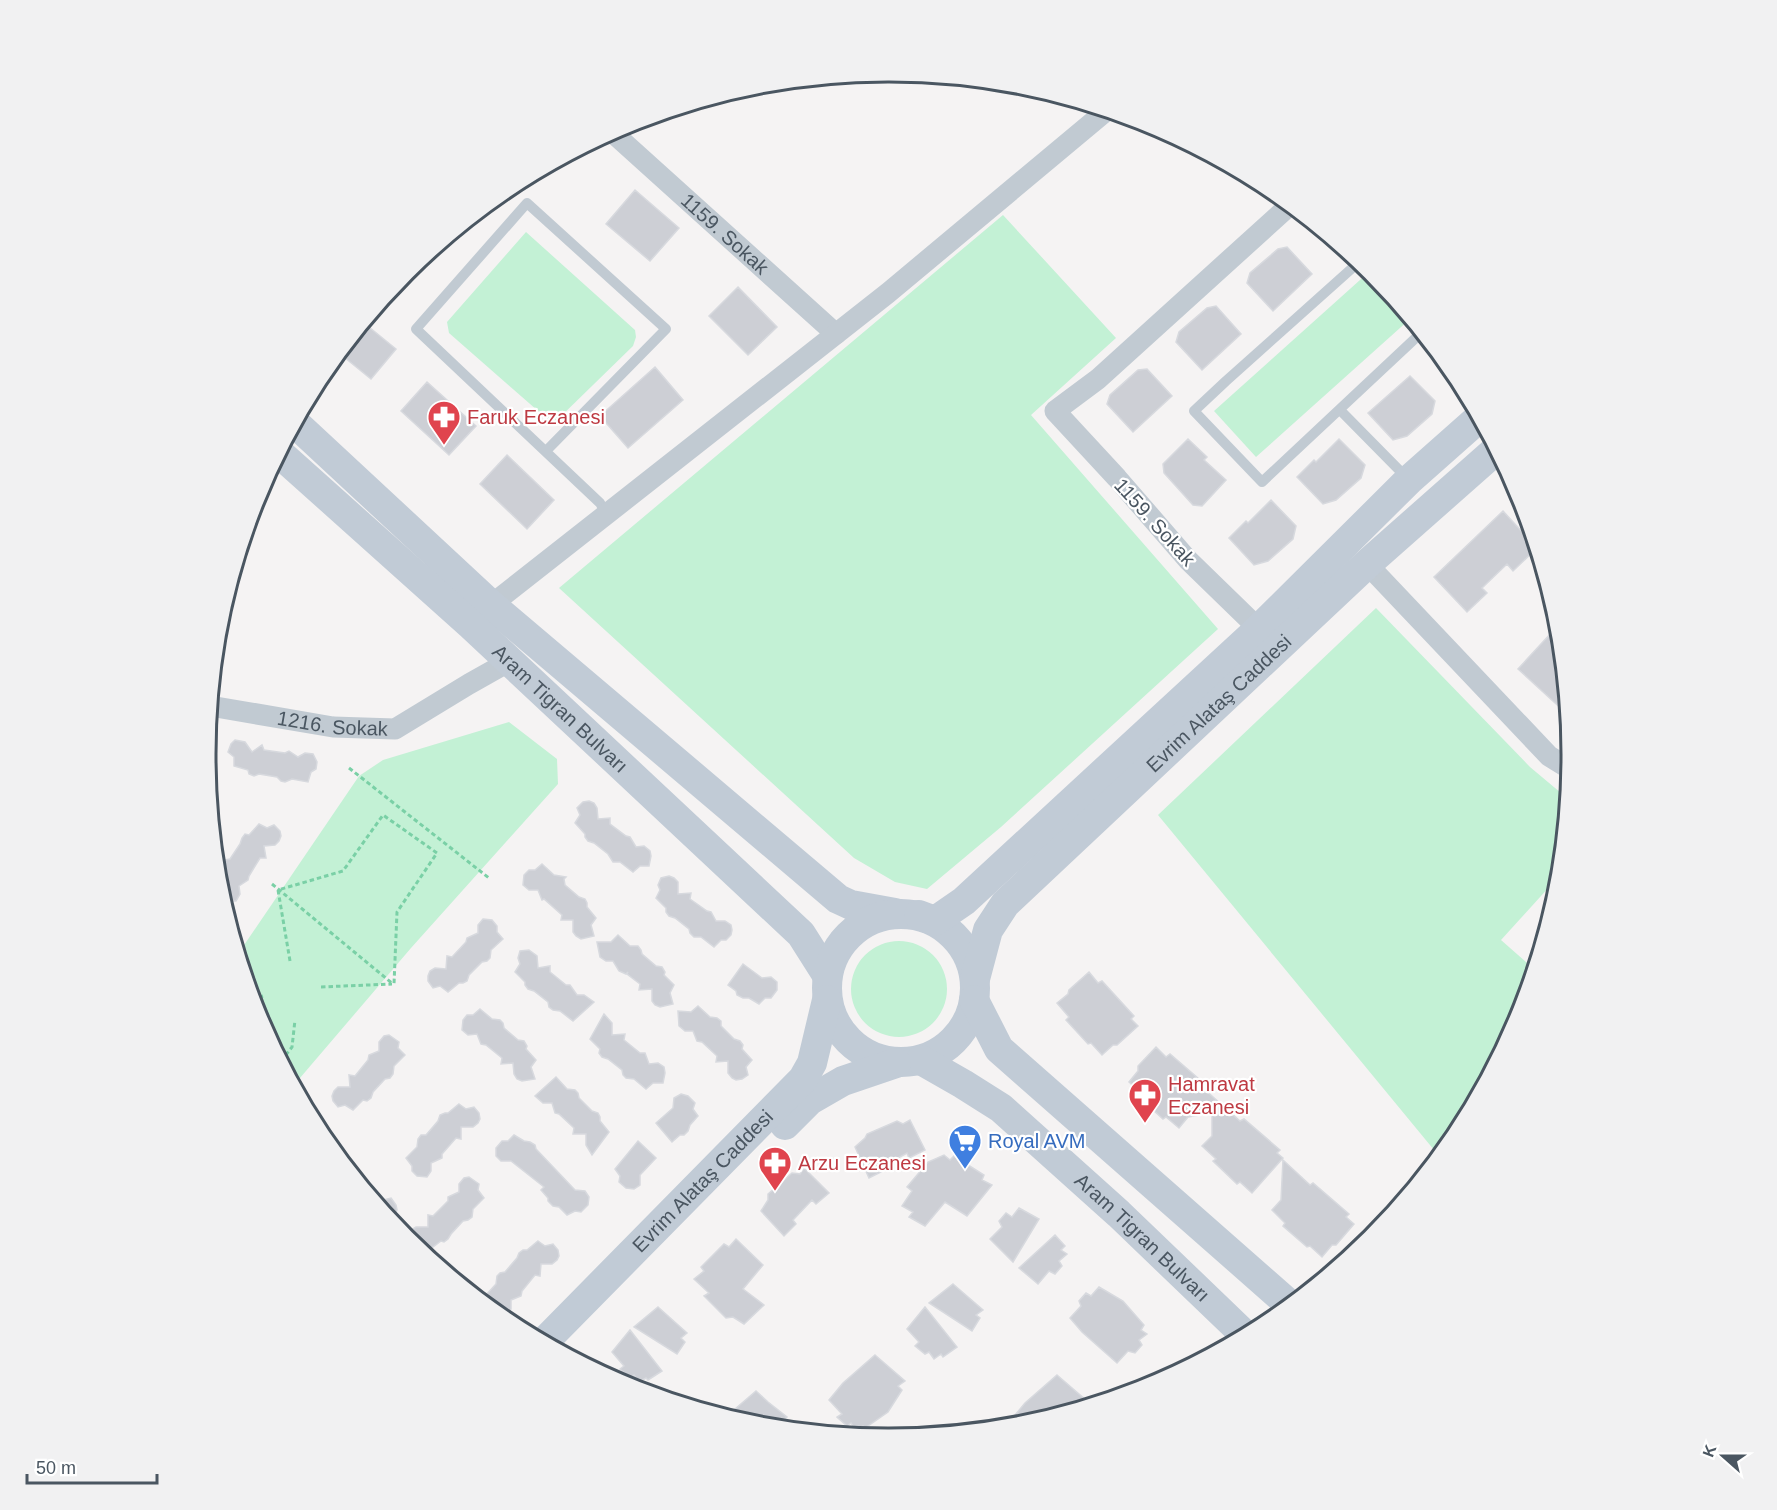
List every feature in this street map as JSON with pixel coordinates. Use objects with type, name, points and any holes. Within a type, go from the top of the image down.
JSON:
[{"type":"main road","points":[[301,428],[491,605],[838,899],[851,905],[935,921],[964,901],[1259,630],[1409,480],[1473,423]]},
{"type":"main road","name":"Evrim Alataş Caddesi","points":[[975,990],[988,930],[1005,904],[1367,564],[1490,455]]},
{"type":"main road","name":"Aram Tigran Bulvarı","points":[[285,458],[510,662],[801,934],[827,988]]},
{"type":"main road","points":[[975,990],[968,1021],[956,1038],[940,1052],[908,1062],[872,1057],[850,1044],[835,1024],[827,988],[835,952],[850,933],[871,919],[907,914],[940,924],[957,938],[969,957],[975,990],[999,1049],[1283,1299]]},
{"type":"main road","name":"Evrim Alataş Caddesi","points":[[550,1336],[803,1079],[812,1063],[827,988]]},
{"type":"main road","name":"Evrim Alataş Caddesi","points":[[566,1344],[810,1100],[843,1081],[908,1062]]},
{"type":"main road","name":"Aram Tigran Bulvarı","points":[[908,1062],[963,1084],[1001,1108],[1119,1214],[1238,1329]]},
{"type":"street","points":[[491,605],[888,293],[1100,116]]},
{"type":"street","name":"1159. Sokak","points":[[620,139],[836,334]]},
{"type":"street","name":"1159. Sokak","points":[[1259,630],[1188,560],[1055,411],[1098,379],[1283,211]]},
{"type":"street","points":[[1367,564],[1549,756],[1561,763]]},
{"type":"street","name":"1216. Sokak","points":[[217,707],[333,727],[395,729],[510,662]]},
{"type":"lane","points":[[546,451],[666,329],[527,203],[416,329],[600,503],[607,515]]},
{"type":"lane","points":[[1352,268],[1194,411],[1262,482],[1416,338]]},
{"type":"lane","points":[[1340,410],[1409,480]]},
{"type":"path","points":[[349,768],[489,878]]},
{"type":"path","points":[[278,890],[343,871],[383,815],[436,854],[398,912],[394,984]]},
{"type":"path","points":[[272,884],[394,984]]},
{"type":"path","points":[[278,890],[290,961]]},
{"type":"path","points":[[321,987],[394,984]]},
{"type":"path","points":[[286,1054],[292,1047],[295,1020]]},
{"type":"green space","points":[[1003,215],[1116,338],[1031,415],[1218,629],[1001,827],[927,889],[895,882],[854,858],[559,588]]},
{"type":"green space","points":[[526,232],[635,330],[636,337],[633,346],[553,424],[449,333],[447,322]]},
{"type":"green space","points":[[1363,278],[1404,324],[1256,457],[1214,411]]},
{"type":"green space","points":[[1376,608],[1530,767],[1560,792],[1547,889],[1501,940],[1527,963],[1525,971],[1492,1052],[1448,1129],[1433,1149],[1158,815]]},
{"type":"green space","points":[[509,722],[557,759],[558,784],[411,948],[299,1079],[267,1012],[244,945],[359,776],[383,760]]},
{"type":"green space","points":[[899,941],[917,945],[933,955],[943,971],[947,989],[943,1007],[933,1023],[917,1033],[899,1037],[881,1033],[865,1023],[855,1007],[851,989],[855,971],[865,955],[881,945]]},
{"type":"building","points":[[635,190],[679,228],[650,261],[606,224]]},
{"type":"building","points":[[1287,247],[1312,274],[1273,311],[1247,283],[1250,273],[1278,249]]},
{"type":"building","points":[[738,287],[777,327],[748,355],[709,316]]},
{"type":"building","points":[[1216,306],[1241,334],[1202,370],[1176,342],[1179,332],[1207,308]]},
{"type":"building","points":[[370,328],[396,349],[371,379],[346,358]]},
{"type":"building","points":[[655,367],[683,400],[628,448],[600,416]]},
{"type":"building","points":[[1147,369],[1172,396],[1133,432],[1107,404],[1110,395],[1138,370]]},
{"type":"building","points":[[1410,376],[1435,401],[1432,414],[1407,436],[1393,440],[1368,413]]},
{"type":"building","points":[[427,382],[476,426],[449,455],[401,411]]},
{"type":"building","points":[[1188,439],[1207,457],[1204,460],[1226,480],[1202,506],[1193,505],[1164,473],[1163,464]]},
{"type":"building","points":[[1339,439],[1365,465],[1361,478],[1336,500],[1323,504],[1297,477]]},
{"type":"building","points":[[507,455],[554,500],[527,529],[480,484]]},
{"type":"building","points":[[1271,500],[1296,526],[1293,539],[1268,561],[1254,565],[1229,538]]},
{"type":"building","points":[[1503,511],[1523,532],[1530,555],[1513,571],[1507,564],[1482,588],[1487,593],[1467,612],[1434,577]]},
{"type":"building","points":[[1550,634],[1560,707],[1518,669]]},
{"type":"building","points":[[235,740],[245,742],[252,752],[262,745],[264,750],[285,753],[289,751],[298,757],[305,753],[313,754],[317,762],[316,769],[311,772],[308,782],[292,779],[285,782],[277,777],[259,774],[254,776],[249,774],[248,770],[234,766],[234,757],[228,752]]},
{"type":"building","points":[[589,801],[597,808],[598,819],[610,818],[610,824],[630,837],[636,847],[644,846],[650,851],[649,866],[640,866],[633,872],[620,862],[613,862],[608,854],[588,841],[575,823],[580,815],[577,808],[583,802]]},
{"type":"building","points":[[259,824],[267,828],[274,825],[280,831],[281,836],[275,845],[264,846],[266,858],[260,858],[248,880],[239,886],[240,894],[236,901],[232,901],[225,860],[230,859],[245,834],[249,835]]},
{"type":"building","points":[[542,864],[554,875],[566,877],[565,885],[579,897],[585,899],[587,907],[596,918],[591,925],[594,936],[581,939],[576,936],[573,932],[573,920],[561,920],[562,915],[544,899],[542,900],[538,890],[529,890],[523,885],[524,875]]},
{"type":"building","points":[[669,876],[678,882],[678,894],[691,893],[690,899],[711,912],[716,921],[725,921],[731,925],[731,935],[726,940],[721,940],[714,947],[701,937],[694,937],[689,929],[669,916],[666,908],[656,898],[660,890],[658,885],[661,878]]},
{"type":"building","points":[[483,919],[492,920],[503,939],[491,950],[490,958],[482,962],[469,975],[467,981],[459,983],[448,992],[440,986],[433,988],[428,981],[430,971],[435,968],[446,969],[447,956],[452,957],[467,938],[478,933],[478,925]]},
{"type":"building","points":[[618,935],[630,946],[638,946],[642,954],[656,966],[662,967],[664,975],[674,985],[670,993],[673,1004],[660,1007],[655,1005],[652,1001],[652,989],[639,990],[640,984],[627,974],[628,972],[626,974],[619,971],[613,961],[606,961],[600,957],[597,942],[611,942]]},
{"type":"building","points":[[529,950],[537,956],[538,968],[550,966],[550,972],[566,985],[570,985],[577,995],[584,995],[594,1002],[573,1021],[560,1011],[549,1007],[548,1002],[528,989],[525,982],[515,972],[520,964],[518,958],[520,951]]},
{"type":"building","points":[[743,964],[762,978],[771,977],[777,982],[777,990],[771,998],[765,998],[759,1004],[737,995],[736,991],[728,985]]},
{"type":"building","points":[[1089,972],[1098,983],[1102,981],[1134,1016],[1131,1019],[1138,1026],[1102,1055],[1091,1043],[1088,1044],[1066,1020],[1069,1017],[1057,1003]]},
{"type":"building","points":[[698,1006],[710,1017],[721,1021],[721,1026],[743,1045],[742,1049],[752,1060],[746,1067],[748,1075],[742,1079],[732,1078],[728,1073],[728,1061],[716,1062],[717,1056],[702,1042],[697,1041],[693,1031],[685,1031],[679,1026],[678,1011],[691,1012]]},
{"type":"building","points":[[480,1009],[492,1019],[500,1020],[504,1028],[518,1040],[524,1041],[526,1049],[536,1060],[531,1067],[535,1079],[522,1081],[517,1079],[513,1063],[501,1064],[502,1058],[486,1045],[481,1044],[477,1034],[468,1035],[462,1030],[463,1020],[467,1015],[473,1015]]},
{"type":"building","points":[[604,1014],[612,1023],[612,1035],[625,1034],[624,1040],[640,1053],[645,1053],[649,1064],[658,1063],[664,1067],[663,1083],[653,1083],[646,1089],[634,1079],[626,1078],[622,1070],[602,1057],[599,1053],[600,1049],[590,1039]]},
{"type":"building","points":[[389,1035],[399,1042],[398,1048],[405,1055],[394,1066],[393,1074],[373,1092],[371,1098],[367,1101],[363,1100],[353,1110],[345,1105],[338,1107],[333,1101],[334,1091],[338,1087],[350,1087],[349,1075],[355,1076],[368,1060],[369,1055],[379,1051],[379,1042],[384,1036]]},
{"type":"building","points":[[1156,1047],[1166,1057],[1170,1054],[1206,1085],[1203,1088],[1240,1121],[1244,1119],[1280,1150],[1277,1153],[1283,1158],[1252,1193],[1240,1182],[1237,1184],[1213,1161],[1216,1159],[1202,1146],[1212,1136],[1212,1113],[1188,1117],[1179,1128],[1166,1117],[1163,1119],[1139,1097],[1142,1094],[1129,1082],[1138,1071],[1138,1066]]},
{"type":"building","points":[[556,1077],[567,1089],[575,1090],[579,1098],[592,1111],[598,1113],[600,1121],[609,1132],[592,1155],[586,1145],[586,1134],[573,1134],[574,1128],[555,1113],[552,1103],[543,1103],[535,1096]]},
{"type":"building","points":[[681,1094],[688,1096],[695,1103],[693,1109],[698,1116],[684,1135],[680,1135],[672,1142],[656,1123],[673,1108],[674,1098]]},
{"type":"building","points":[[459,1104],[466,1109],[474,1107],[479,1113],[478,1123],[473,1127],[461,1127],[461,1139],[456,1138],[442,1154],[442,1158],[431,1163],[431,1171],[427,1177],[417,1176],[406,1158],[417,1147],[421,1135],[426,1135],[438,1121],[440,1115],[448,1113]]},
{"type":"building","points":[[910,1120],[925,1150],[909,1158],[907,1153],[883,1166],[885,1170],[869,1178],[855,1147],[867,1134],[897,1121],[903,1124]]},
{"type":"building","points":[[514,1135],[535,1145],[536,1149],[575,1190],[585,1191],[589,1197],[588,1205],[581,1212],[575,1211],[567,1215],[559,1207],[553,1206],[541,1190],[544,1187],[511,1161],[501,1161],[496,1156],[496,1148],[502,1141],[508,1141]]},
{"type":"building","points":[[638,1141],[656,1158],[640,1175],[640,1185],[634,1189],[626,1188],[619,1182],[620,1176],[615,1169]]},
{"type":"building","points":[[944,1155],[950,1160],[954,1156],[984,1175],[982,1180],[992,1185],[967,1216],[945,1202],[925,1226],[909,1217],[913,1212],[902,1206],[912,1191],[907,1187],[928,1162]]},
{"type":"building","points":[[1283,1160],[1310,1185],[1313,1183],[1349,1214],[1346,1217],[1354,1224],[1322,1257],[1283,1226],[1285,1223],[1272,1210],[1281,1200]]},
{"type":"building","points":[[804,1168],[829,1193],[816,1204],[812,1200],[793,1220],[796,1224],[784,1236],[761,1211],[768,1200],[768,1194],[792,1173],[800,1174]]},
{"type":"building","points":[[469,1177],[479,1184],[478,1190],[484,1198],[473,1209],[472,1217],[463,1221],[448,1239],[431,1248],[412,1230],[416,1227],[428,1227],[428,1215],[433,1216],[448,1201],[448,1197],[459,1192],[459,1184],[464,1178]]},
{"type":"building","points":[[391,1198],[396,1205],[396,1212],[385,1200]]},
{"type":"building","points":[[1019,1208],[1039,1219],[1013,1262],[990,1239],[1002,1227],[999,1221],[1006,1213],[1012,1217]]},
{"type":"building","points":[[1055,1235],[1065,1246],[1061,1250],[1067,1254],[1059,1261],[1062,1266],[1055,1274],[1049,1271],[1038,1284],[1019,1268]]},
{"type":"building","points":[[736,1239],[763,1265],[743,1289],[764,1305],[744,1324],[733,1317],[726,1318],[704,1296],[709,1293],[694,1279],[704,1271],[701,1267],[724,1244],[729,1247]]},
{"type":"building","points":[[538,1241],[545,1246],[553,1244],[559,1256],[552,1264],[541,1264],[540,1276],[535,1275],[522,1291],[521,1296],[511,1300],[510,1310],[487,1294],[496,1284],[497,1276],[505,1272],[519,1253]]},
{"type":"building","points":[[953,1284],[983,1310],[976,1315],[980,1318],[972,1331],[929,1303]]},
{"type":"building","points":[[1099,1287],[1123,1301],[1144,1325],[1141,1330],[1147,1334],[1139,1340],[1142,1345],[1135,1353],[1128,1351],[1117,1363],[1082,1332],[1070,1318],[1081,1306],[1079,1301],[1086,1293],[1091,1296]]},
{"type":"building","points":[[658,1307],[687,1333],[681,1338],[685,1342],[677,1354],[634,1327]]},
{"type":"building","points":[[925,1307],[957,1347],[943,1357],[941,1354],[934,1359],[929,1352],[925,1354],[915,1346],[919,1342],[907,1329]]},
{"type":"building","points":[[630,1330],[662,1371],[648,1380],[646,1378],[642,1380],[620,1369],[624,1366],[612,1352]]},
{"type":"building","points":[[875,1355],[905,1381],[898,1386],[902,1390],[888,1412],[866,1427],[853,1426],[851,1423],[847,1426],[837,1417],[842,1414],[829,1400],[843,1383]]},
{"type":"building","points":[[1057,1375],[1084,1398],[1014,1416],[1025,1403]]},
{"type":"building","points":[[756,1391],[787,1417],[784,1419],[734,1410]]},
{"type":"place","name":"Faruk Eczanesi","points":[[444,446]]},
{"type":"place","name":"Hamravat Eczanesi","points":[[1145,1124]]},
{"type":"place","name":"Royal AVM","points":[[965,1170]]},
{"type":"place","name":"Arzu Eczanesi","points":[[775,1192]]}]
